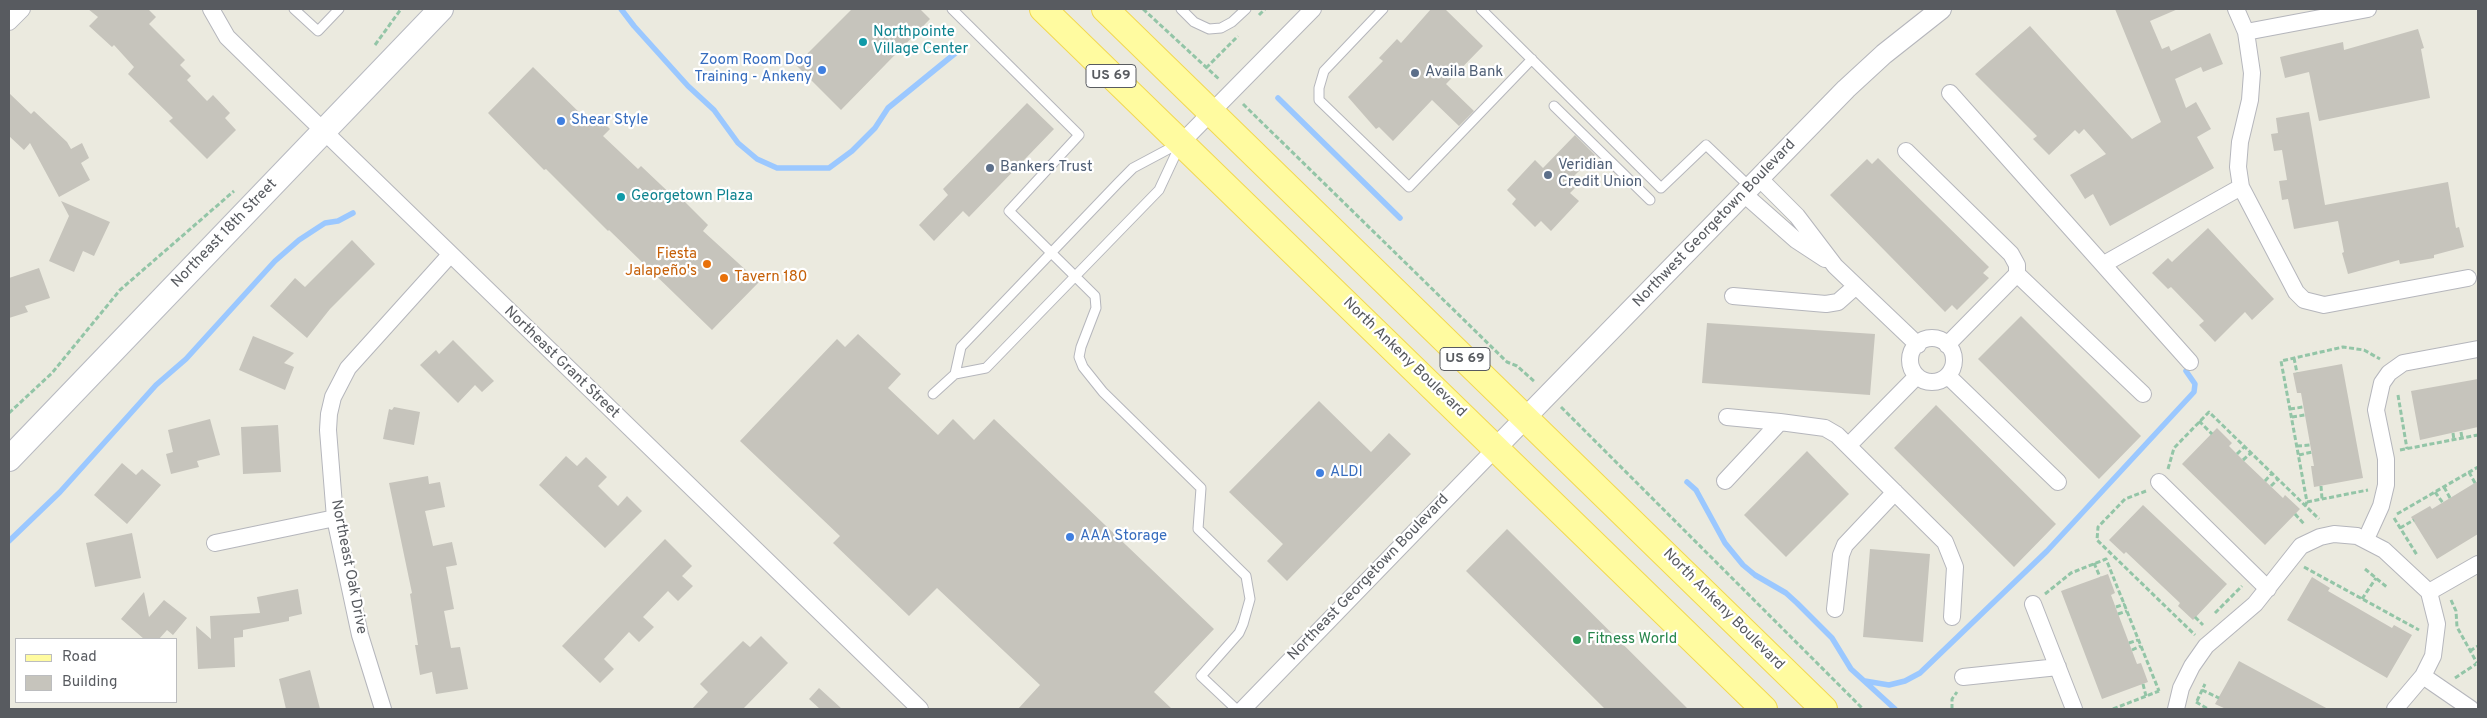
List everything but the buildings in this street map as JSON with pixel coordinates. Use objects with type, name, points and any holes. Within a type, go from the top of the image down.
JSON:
[{"type":"main road","name":"Northeast 18th Street","points":[[9,459],[441,9]]},
{"type":"main road","name":"North Ankeny Boulevard","points":[[1043,9],[1764,709]]},
{"type":"main road","name":"North Ankeny Boulevard","points":[[1105,9],[1824,709]]},
{"type":"street","points":[[9,22],[22,9]]},
{"type":"street","name":"Northeast Grant Street","points":[[212,9],[228,36],[449,256],[920,709]]},
{"type":"street","points":[[1181,143],[1313,9]]},
{"type":"street","name":"Northwest Georgetown Boulevard","points":[[1496,448],[1752,187],[1846,88],[1884,54],[1941,9]]},
{"type":"street","points":[[2236,9],[2246,32],[2252,73],[2250,100],[2240,142],[2238,167],[2241,187],[2296,292],[2304,300],[2324,305],[2468,278]]},
{"type":"street","points":[[2246,32],[2368,9]]},
{"type":"street","points":[[1950,93],[2190,362]]},
{"type":"street","points":[[1906,151],[2011,254],[2017,265],[2017,274],[1947,345]]},
{"type":"street","points":[[1752,187],[1796,240],[1835,266]]},
{"type":"street","points":[[1752,187],[1797,216],[1835,266],[1918,344]]},
{"type":"street","points":[[2104,264],[2241,187]]},
{"type":"street","name":"Northeast Oak Drive","points":[[383,709],[360,635],[336,518],[328,430],[329,414],[339,381],[359,354],[449,256]]},
{"type":"street","points":[[2017,274],[2143,394]]},
{"type":"street","points":[[1733,296],[1826,304],[1838,302],[1856,286]]},
{"type":"street","points":[[1930,339],[1940,340],[1947,345],[1954,355],[1954,365],[1948,376],[1933,382],[1924,381],[1917,376],[1911,366],[1910,356],[1918,344],[1930,339]]},
{"type":"street","points":[[2366,539],[2381,506],[2386,487],[2386,459],[2376,410],[2382,383],[2392,371],[2409,362],[2478,349]]},
{"type":"street","points":[[1849,445],[1917,376]]},
{"type":"street","points":[[1948,376],[2058,482]]},
{"type":"street","points":[[1727,417],[1824,428],[1849,445],[1938,534],[1950,551],[1955,567],[1952,617]]},
{"type":"street","points":[[1725,481],[1780,422]]},
{"type":"street","name":"Northeast Georgetown Boulevard","points":[[1243,709],[1496,448]]},
{"type":"street","points":[[2159,482],[2268,589]]},
{"type":"street","points":[[1835,609],[1841,555],[1845,545],[1895,492]]},
{"type":"street","points":[[215,543],[336,518]]},
{"type":"street","points":[[2176,709],[2181,688],[2192,666],[2206,646],[2268,589],[2292,556],[2311,540],[2334,534],[2366,539],[2436,588]]},
{"type":"street","points":[[2436,588],[2478,564]]},
{"type":"street","points":[[2396,709],[2423,676],[2433,656],[2437,636],[2436,588]]},
{"type":"street","points":[[2033,604],[2074,709]]},
{"type":"street","points":[[1962,677],[2058,667]]},
{"type":"street","points":[[2423,676],[2471,709]]},
{"type":"lane","points":[[294,9],[318,30],[339,9]]},
{"type":"lane","points":[[952,9],[1079,135],[1009,211],[1095,296],[1096,308],[1079,357],[1083,367],[1104,392],[1201,488],[1198,529],[1246,576],[1250,599],[1239,633],[1201,676],[1236,709]]},
{"type":"lane","points":[[1181,9],[1194,22],[1210,29],[1221,28],[1232,22],[1246,9]]},
{"type":"lane","points":[[1384,9],[1324,71],[1319,88],[1319,100],[1409,187],[1532,59]]},
{"type":"lane","points":[[1482,9],[1661,188],[1706,145],[1752,187]]},
{"type":"lane","points":[[1554,106],[1650,200]]},
{"type":"lane","points":[[955,374],[961,347],[1133,168],[1181,143]]},
{"type":"lane","points":[[933,394],[955,374],[986,368],[1159,190],[1181,143]]},
{"type":"path","points":[[371,50],[401,9]]},
{"type":"path","points":[[1143,9],[1233,92],[1253,116],[1507,362],[1517,366],[1548,394],[1863,709]]},
{"type":"path","points":[[1253,21],[1265,9]]},
{"type":"path","points":[[1206,68],[1241,33]]},
{"type":"path","points":[[9,413],[52,373],[120,290],[236,190]]},
{"type":"path","points":[[2305,506],[2307,502],[2281,361],[2343,347],[2353,348],[2374,355],[2392,371],[2399,381],[2398,397],[2407,449]]},
{"type":"path","points":[[2294,358],[2296,373]]},
{"type":"path","points":[[2290,409],[2303,407]]},
{"type":"path","points":[[2292,417],[2305,415]]},
{"type":"path","points":[[2199,422],[2212,434]]},
{"type":"path","points":[[2452,432],[2454,440]]},
{"type":"path","points":[[2461,432],[2462,438]]},
{"type":"path","points":[[2395,452],[2478,435]]},
{"type":"path","points":[[2297,446],[2310,445]]},
{"type":"path","points":[[2238,454],[2244,447]]},
{"type":"path","points":[[2299,455],[2312,452]]},
{"type":"path","points":[[2243,460],[2250,453]]},
{"type":"path","points":[[2418,556],[2392,514],[2477,469]]},
{"type":"path","points":[[2469,472],[2476,483]]},
{"type":"path","points":[[2265,480],[2272,473]]},
{"type":"path","points":[[2271,486],[2278,479]]},
{"type":"path","points":[[2321,486],[2322,499]]},
{"type":"path","points":[[2307,502],[2386,487]]},
{"type":"path","points":[[2444,487],[2450,498]]},
{"type":"path","points":[[2435,492],[2443,503]]},
{"type":"path","points":[[2295,514],[2304,524]]},
{"type":"path","points":[[2400,528],[2414,520]]},
{"type":"path","points":[[2033,604],[2071,573],[2106,559],[2159,691]]},
{"type":"path","points":[[2094,563],[2100,577]]},
{"type":"path","points":[[2300,564],[2426,634]]},
{"type":"path","points":[[2365,569],[2388,588]]},
{"type":"path","points":[[2362,599],[2376,578]]},
{"type":"path","points":[[2436,588],[2456,611],[2457,627],[2477,663],[2459,674],[2445,690]]},
{"type":"path","points":[[2116,607],[2125,604]]},
{"type":"path","points":[[2118,614],[2127,611]]},
{"type":"path","points":[[2195,617],[2203,625]]},
{"type":"path","points":[[2129,643],[2138,640]]},
{"type":"path","points":[[2132,650],[2140,646]]},
{"type":"path","points":[[2470,651],[2478,646]]},
{"type":"path","points":[[2195,709],[2207,680]]},
{"type":"path","points":[[2142,684],[2146,696]]},
{"type":"path","points":[[2113,709],[2167,689]]},
{"type":"path","points":[[2202,690],[2219,698]]},
{"type":"waterway","points":[[621,9],[688,86],[714,110],[738,143],[757,159],[777,168],[829,168],[852,151],[875,128],[888,108],[958,51]]},
{"type":"waterway","points":[[1278,98],[1400,218]]},
{"type":"waterway","points":[[9,541],[60,492],[156,385],[186,359],[275,261],[299,240],[325,223],[338,221],[353,213]]},
{"type":"waterway","points":[[1865,681],[1889,685],[1905,681],[1920,673],[2047,551],[2194,392],[2195,384],[2186,371]]},
{"type":"waterway","points":[[1687,482],[1696,490],[1725,543],[1743,565],[1755,575],[1786,593],[1797,603],[1832,638],[1851,669],[1895,709]]},
{"type":"place","name":"Northpointe Village Center","points":[[863,42]]},
{"type":"place","name":"Zoom Room Dog Training - Ankeny","points":[[822,70]]},
{"type":"place","name":"Availa Bank","points":[[1415,73]]},
{"type":"place","name":"Shear Style","points":[[561,121]]},
{"type":"place","name":"Bankers Trust","points":[[990,168]]},
{"type":"place","name":"Veridian Credit Union","points":[[1548,175]]},
{"type":"place","name":"Georgetown Plaza","points":[[621,197]]},
{"type":"place","name":"Fiesta Jalapeño's","points":[[707,264]]},
{"type":"place","name":"Tavern 180","points":[[724,278]]},
{"type":"place","name":"ALDI","points":[[1320,473]]},
{"type":"place","name":"AAA Storage","points":[[1070,537]]},
{"type":"place","name":"Fitness World","points":[[1577,640]]}]
